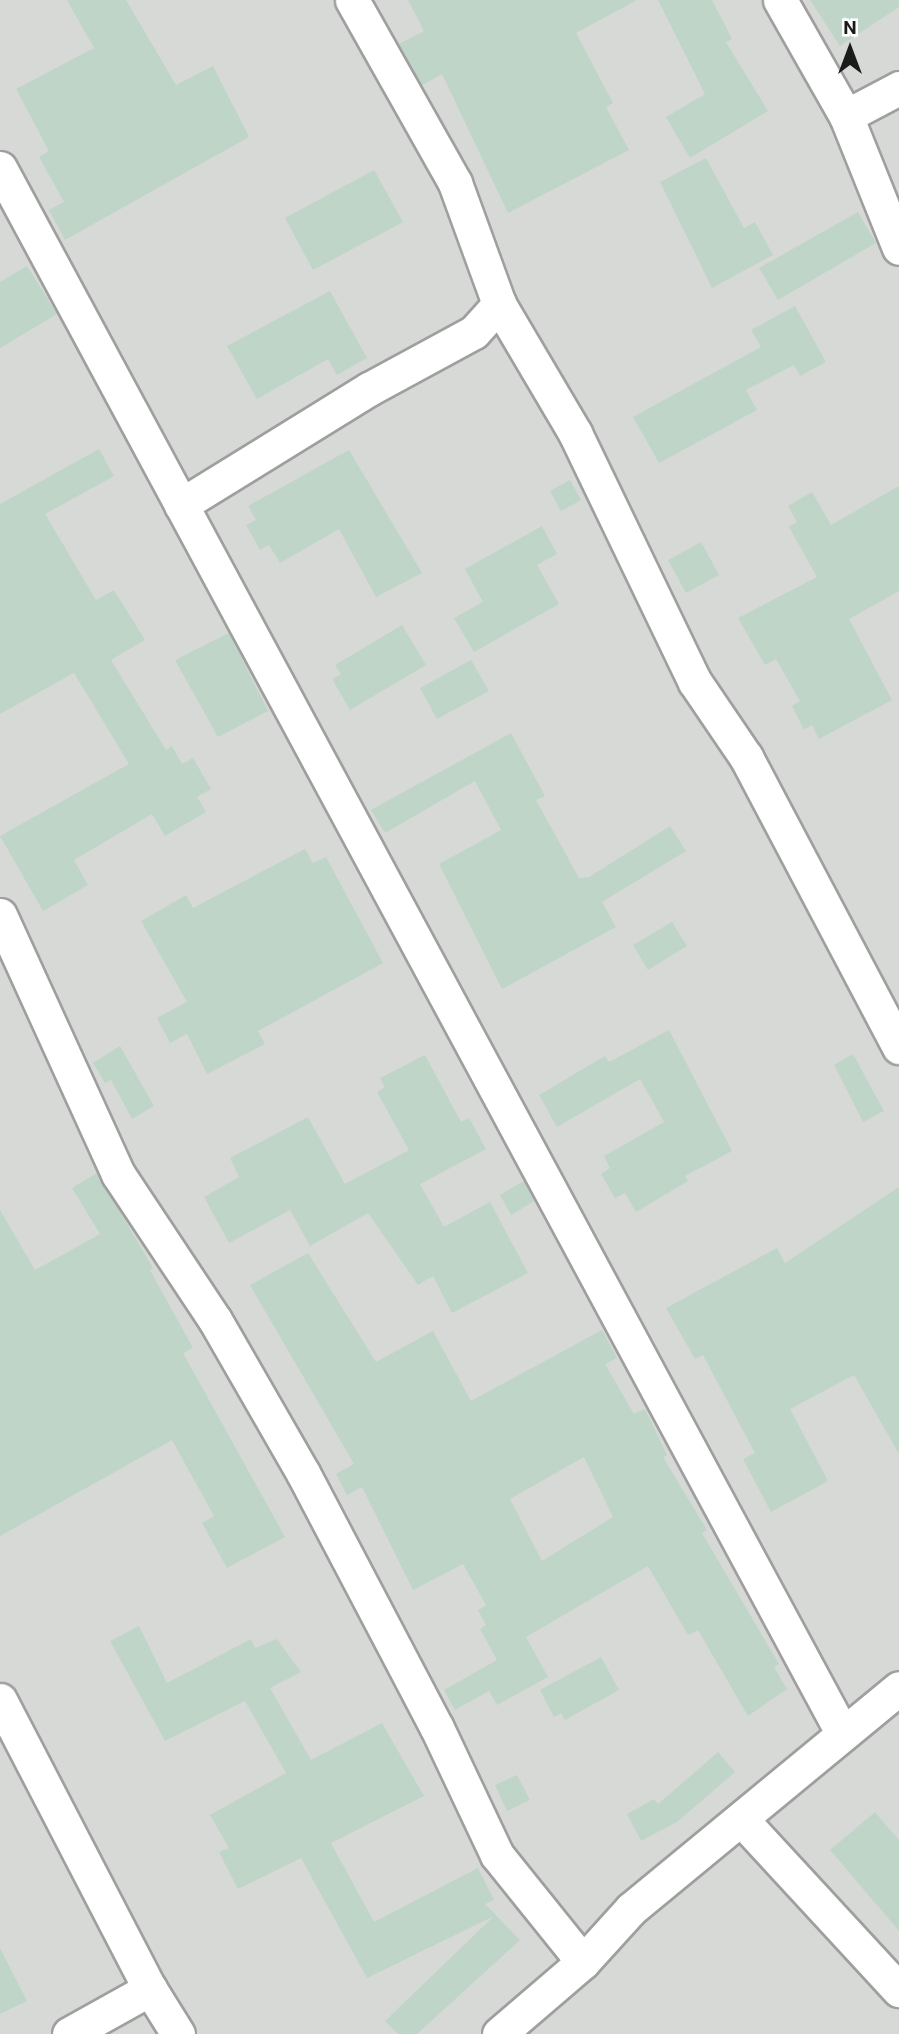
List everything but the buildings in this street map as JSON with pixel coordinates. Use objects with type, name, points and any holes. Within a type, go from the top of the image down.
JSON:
[{"type":"street","points":[[352,0],[455,183],[499,304],[575,433],[695,682],[746,757],[899,1047]]},
{"type":"street","points":[[780,0],[846,117],[888,229],[899,248]]},
{"type":"street","points":[[846,117],[899,88]]},
{"type":"street","points":[[0,168],[843,1734]]},
{"type":"street","points":[[181,505],[369,389],[474,332],[499,304]]},
{"type":"street","points":[[474,332],[519,338]]},
{"type":"street","points":[[0,915],[118,1174],[215,1320],[303,1473],[437,1728],[497,1855],[583,1962]]},
{"type":"street","points":[[499,2034],[583,1962],[631,1909],[899,1688]]},
{"type":"street","points":[[0,1700],[150,1989],[178,2034]]},
{"type":"street","points":[[741,1819],[899,1990]]},
{"type":"street","points":[[69,2034],[150,1989]]},
{"type":"shaded area","points":[[0,0],[899,0],[899,2034],[0,2034]]}]
